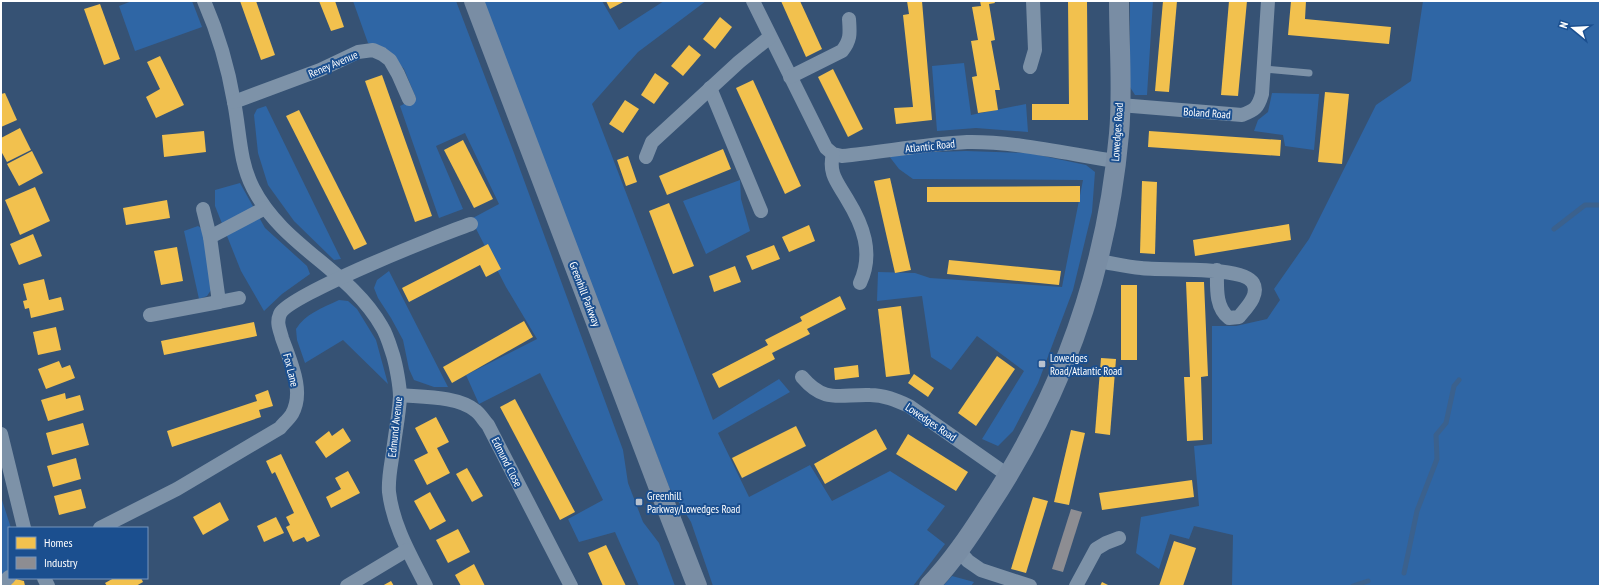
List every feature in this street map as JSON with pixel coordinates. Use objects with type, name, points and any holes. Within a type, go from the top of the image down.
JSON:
[{"type":"street","points":[[204,1],[226,61],[245,169],[253,189],[265,208],[282,229],[341,278]]},
{"type":"street","name":"Greenhill Parkway","points":[[474,1],[697,586]]},
{"type":"street","points":[[753,1],[826,148],[833,154],[831,161],[832,172],[853,209],[866,240],[867,257],[865,272],[860,283]]},
{"type":"street","points":[[1030,67],[1035,50],[1033,1]]},
{"type":"street","name":"Lowedges Road","points":[[929,586],[958,551],[1009,476],[1043,410],[1072,344],[1087,302],[1109,210],[1119,133],[1119,1]]},
{"type":"street","name":"Boland Road","points":[[1120,105],[1242,115],[1252,112],[1259,105],[1262,94],[1268,1]]},
{"type":"street","points":[[790,77],[842,51],[848,44],[850,35],[849,19]]},
{"type":"street","points":[[646,157],[652,142],[710,88],[770,37]]},
{"type":"street","name":"Reney Avenue","points":[[234,102],[320,70],[358,52],[373,50],[390,60],[409,98]]},
{"type":"street","points":[[710,88],[761,211]]},
{"type":"street","name":"Atlantic Road","points":[[833,154],[842,156],[968,142],[1004,144],[1116,161]]},
{"type":"street","points":[[210,237],[265,208]]},
{"type":"street","points":[[203,209],[210,237],[219,302]]},
{"type":"street","name":"Fox Lane","points":[[102,527],[177,489],[280,428],[292,414],[297,398],[296,379],[278,324],[280,313],[290,305],[341,278],[471,224]]},
{"type":"street","points":[[1098,261],[1140,268],[1216,270]]},
{"type":"street","name":"Edmund Avenue","points":[[341,278],[368,306],[383,328],[393,356],[400,395],[389,490],[395,518],[407,550],[426,586]]},
{"type":"street","points":[[150,315],[239,298]]},
{"type":"street","name":"Lowedges Road","points":[[802,377],[812,388],[833,396],[871,395],[892,398],[909,406],[1009,476]]},
{"type":"street","name":"Edmund Close","points":[[400,395],[442,399],[464,404],[476,411],[488,425],[571,586]]},
{"type":"street","points":[[1,434],[24,527]]},
{"type":"street","points":[[1076,586],[1096,550],[1106,543],[1119,538]]},
{"type":"street","points":[[347,586],[407,550]]},
{"type":"street","points":[[958,551],[968,561],[981,570],[1030,586]]},
{"type":"lane","points":[[1263,69],[1309,73]]},
{"type":"shaded area","points":[[132,1],[192,1],[202,27],[135,51],[119,6]]},
{"type":"shaded area","points":[[353,1],[456,1],[514,153],[623,450],[628,483],[643,522],[659,543],[675,586],[639,586],[615,532],[579,542],[568,519],[603,500],[540,373],[479,404],[466,375],[537,339],[506,287],[471,219],[499,204],[465,133],[436,146],[463,209],[439,218],[400,106],[416,98],[404,69],[386,49],[368,43]]},
{"type":"shaded area","points":[[483,1],[602,1],[619,30],[664,1],[706,1],[638,52],[592,104],[713,420],[779,379],[790,392],[718,433],[749,497],[810,465],[832,501],[890,471],[945,506],[927,530],[945,544],[913,586],[713,586],[691,522],[669,487]]},
{"type":"shaded area","points":[[1130,1],[1153,1],[1147,95],[1135,95],[1130,87]]},
{"type":"shaded area","points":[[1423,1],[1600,1],[1600,586],[1232,586],[1233,535],[1194,526],[1189,539],[1170,534],[1159,569],[1136,553],[1141,517],[1199,506],[1194,446],[1212,444],[1212,326],[1236,326],[1267,319],[1280,300],[1274,289],[1309,239],[1376,105],[1411,81]]},
{"type":"shaded area","points":[[964,63],[971,115],[1026,104],[1028,132],[976,128],[937,131],[932,66]]},
{"type":"shaded area","points":[[1272,93],[1319,94],[1314,150],[1285,146],[1283,135],[1254,131],[1258,120],[1268,112]]},
{"type":"shaded area","points":[[266,106],[341,259],[334,260],[294,221],[268,185],[258,153],[254,115],[257,109]]},
{"type":"shaded area","points":[[966,151],[1029,153],[1086,165],[1095,172],[1092,212],[1073,290],[1038,383],[1013,431],[998,446],[982,439],[1024,371],[977,336],[951,370],[931,357],[922,296],[877,301],[878,272],[915,273],[930,278],[1062,287],[1083,180],[913,179],[899,169],[889,156],[902,153]]},
{"type":"shaded area","points":[[740,180],[741,199],[750,231],[706,254],[683,201]]},
{"type":"shaded area","points":[[240,183],[265,228],[307,266],[310,274],[282,294],[264,311],[241,271],[215,206],[215,190]]},
{"type":"shaded area","points":[[198,226],[204,230],[213,287],[207,296],[199,299],[184,231]]},
{"type":"shaded area","points":[[389,271],[448,387],[434,387],[414,380],[409,369],[403,340],[378,298],[374,288],[377,280]]},
{"type":"shaded area","points":[[339,300],[348,301],[357,309],[376,340],[388,384],[343,340],[305,363],[297,340],[296,329],[309,315]]},
{"type":"shaded area","points":[[1,497],[11,527],[8,527],[8,574],[1,580]]},
{"type":"shaded area","points":[[952,576],[974,582],[971,586],[943,586]]},
{"type":"building: Homes","points":[[240,1],[256,1],[275,55],[261,60]]},
{"type":"building: Homes","points":[[319,1],[335,1],[344,27],[331,31]]},
{"type":"building: Homes","points":[[606,1],[625,1],[610,9]]},
{"type":"building: Homes","points":[[781,1],[800,1],[822,49],[806,57]]},
{"type":"building: Homes","points":[[907,1],[922,1],[932,120],[896,124],[894,108],[913,107],[903,15],[909,14]]},
{"type":"building: Homes","points":[[980,1],[994,1],[995,3],[989,4],[995,40],[991,41],[1000,90],[995,90],[998,110],[978,113],[972,77],[977,76],[971,41],[978,40],[972,7],[981,6]]},
{"type":"building: Homes","points":[[1068,1],[1087,1],[1088,120],[1032,120],[1032,104],[1069,104]]},
{"type":"building: Homes","points":[[1163,1],[1177,1],[1169,92],[1155,91]]},
{"type":"building: Homes","points":[[1229,1],[1247,1],[1238,96],[1221,95]]},
{"type":"building: Homes","points":[[1291,1],[1306,1],[1305,19],[1391,27],[1389,44],[1288,35]]},
{"type":"building: Homes","points":[[100,4],[120,59],[104,65],[84,9]]},
{"type":"building: Homes","points":[[720,17],[732,27],[715,49],[703,39]]},
{"type":"building: Homes","points":[[689,45],[701,55],[683,76],[671,66]]},
{"type":"building: Homes","points":[[160,56],[184,105],[156,118],[146,97],[160,89],[147,62]]},
{"type":"building: Homes","points":[[833,69],[863,129],[848,137],[818,77]]},
{"type":"building: Homes","points":[[655,73],[669,83],[654,104],[641,95]]},
{"type":"building: Homes","points":[[382,75],[432,216],[415,222],[365,81]]},
{"type":"building: Homes","points":[[753,80],[801,186],[785,194],[736,88]]},
{"type":"building: Homes","points":[[1325,92],[1349,94],[1342,164],[1318,162]]},
{"type":"building: Homes","points":[[5,93],[17,120],[1,127],[1,94]]},
{"type":"building: Homes","points":[[625,100],[639,109],[623,133],[609,124]]},
{"type":"building: Homes","points":[[299,110],[367,244],[354,250],[286,116]]},
{"type":"building: Homes","points":[[20,128],[31,150],[7,162],[1,151],[1,138]]},
{"type":"building: Homes","points":[[204,131],[206,152],[164,157],[162,135]]},
{"type":"building: Homes","points":[[1149,131],[1281,140],[1280,156],[1148,147]]},
{"type":"building: Homes","points":[[463,140],[493,199],[474,208],[444,150]]},
{"type":"building: Homes","points":[[723,149],[731,169],[667,195],[659,176]]},
{"type":"building: Homes","points":[[32,151],[43,173],[19,186],[7,164]]},
{"type":"building: Homes","points":[[628,156],[637,182],[626,186],[617,160]]},
{"type":"building: Homes","points":[[890,178],[911,270],[895,273],[874,181]]},
{"type":"building: Homes","points":[[1142,181],[1157,182],[1155,254],[1140,253]]},
{"type":"building: Homes","points":[[1080,186],[1080,202],[927,202],[927,187]]},
{"type":"building: Homes","points":[[35,187],[50,221],[20,235],[5,200]]},
{"type":"building: Homes","points":[[167,200],[170,218],[126,225],[123,208]]},
{"type":"building: Homes","points":[[669,203],[694,266],[673,274],[649,211]]},
{"type":"building: Homes","points":[[1289,224],[1291,240],[1195,256],[1193,240]]},
{"type":"building: Homes","points":[[809,225],[815,241],[789,252],[782,237]]},
{"type":"building: Homes","points":[[33,234],[42,256],[19,265],[10,244]]},
{"type":"building: Homes","points":[[488,244],[501,269],[486,277],[480,265],[409,302],[402,288]]},
{"type":"building: Homes","points":[[774,245],[780,259],[752,270],[746,256]]},
{"type":"building: Homes","points":[[177,247],[183,281],[161,285],[154,251]]},
{"type":"building: Homes","points":[[949,260],[1061,271],[1059,285],[947,274]]},
{"type":"building: Homes","points":[[735,266],[741,282],[714,292],[709,276]]},
{"type":"building: Homes","points":[[44,279],[49,300],[61,297],[64,310],[31,318],[29,308],[25,309],[23,301],[27,300],[23,284]]},
{"type":"building: Homes","points":[[1186,282],[1204,282],[1208,376],[1201,377],[1203,440],[1187,441],[1184,377],[1190,377]]},
{"type":"building: Homes","points":[[1121,285],[1137,285],[1137,360],[1121,360]]},
{"type":"building: Homes","points":[[840,296],[846,309],[807,329],[810,334],[772,353],[775,359],[719,388],[712,374],[768,345],[765,340],[802,321],[800,317]]},
{"type":"building: Homes","points":[[901,306],[910,374],[886,377],[878,309]]},
{"type":"building: Homes","points":[[524,321],[533,337],[452,383],[443,367]]},
{"type":"building: Homes","points":[[254,322],[257,336],[164,355],[161,341]]},
{"type":"building: Homes","points":[[56,327],[61,350],[38,355],[33,332]]},
{"type":"building: Homes","points":[[997,356],[1015,369],[976,426],[958,413]]},
{"type":"building: Homes","points":[[1101,358],[1116,359],[1110,435],[1095,433]]},
{"type":"building: Homes","points":[[59,361],[62,368],[70,365],[75,378],[46,389],[38,369]]},
{"type":"building: Homes","points":[[858,365],[859,377],[835,380],[834,368]]},
{"type":"building: Homes","points":[[914,374],[934,388],[928,397],[908,383]]},
{"type":"building: Homes","points":[[268,390],[273,406],[259,410],[261,417],[172,447],[167,431],[257,401],[255,395]]},
{"type":"building: Homes","points":[[65,393],[66,399],[80,395],[84,410],[48,421],[41,400]]},
{"type":"building: Homes","points":[[515,399],[575,512],[560,520],[500,407]]},
{"type":"building: Homes","points":[[436,417],[449,442],[437,448],[450,473],[427,485],[414,460],[428,453],[415,428]]},
{"type":"building: Homes","points":[[83,423],[89,445],[52,455],[46,433]]},
{"type":"building: Homes","points":[[796,426],[806,446],[742,478],[732,458]]},
{"type":"building: Homes","points":[[343,428],[351,441],[326,458],[315,442],[329,431],[332,436]]},
{"type":"building: Homes","points":[[876,429],[887,449],[825,484],[814,464]]},
{"type":"building: Homes","points":[[1071,430],[1085,433],[1069,505],[1054,502]]},
{"type":"building: Homes","points":[[908,434],[968,472],[956,491],[896,454]]},
{"type":"building: Homes","points":[[281,454],[320,536],[307,542],[304,537],[293,542],[286,527],[290,525],[286,517],[294,513],[275,472],[272,474],[266,461]]},
{"type":"building: Homes","points":[[76,458],[81,479],[53,487],[47,466]]},
{"type":"building: Homes","points":[[467,468],[483,496],[472,502],[456,474]]},
{"type":"building: Homes","points":[[348,471],[360,493],[331,508],[326,497],[341,489],[335,478]]},
{"type":"building: Homes","points":[[1192,480],[1194,497],[1102,510],[1099,493]]},
{"type":"building: Homes","points":[[81,489],[86,508],[59,515],[54,496]]},
{"type":"building: Homes","points":[[430,492],[446,521],[430,530],[414,501]]},
{"type":"building: Homes","points":[[1033,497],[1048,501],[1026,573],[1011,569]]},
{"type":"building: Homes","points":[[220,502],[229,520],[203,535],[193,517]]},
{"type":"building: Homes","points":[[276,517],[284,533],[264,542],[257,526]]},
{"type":"building: Homes","points":[[458,529],[470,552],[448,563],[436,540]]},
{"type":"building: Homes","points":[[1174,541],[1196,548],[1183,586],[1159,586]]},
{"type":"building: Homes","points":[[606,545],[626,586],[603,586],[588,553]]},
{"type":"building: Homes","points":[[474,564],[485,586],[461,586],[455,575]]},
{"type":"building: Homes","points":[[16,579],[24,581],[25,586],[9,586],[10,583]]},
{"type":"building: Homes","points":[[112,579],[142,579],[143,582],[136,586],[107,586],[105,583]]},
{"type":"building: Homes","points":[[391,581],[394,586],[382,586]]},
{"type":"building: Homes","points":[[1102,582],[1110,586],[1100,586]]},
{"type":"building: Industry","points":[[1071,509],[1082,512],[1063,572],[1052,569]]},
{"type":"waterway","points":[[1554,229],[1585,205],[1600,205]]},
{"type":"waterway","points":[[1404,573],[1417,511],[1437,459],[1436,435],[1446,423],[1454,386],[1459,380]]},
{"type":"waterway","points":[[1353,586],[1368,581]]},
{"type":"place","name":"Lowedges Road/Atlantic Road","points":[[1042,364]]},
{"type":"place","name":"Greenhill Parkway/Lowedges Road","points":[[639,502]]}]
